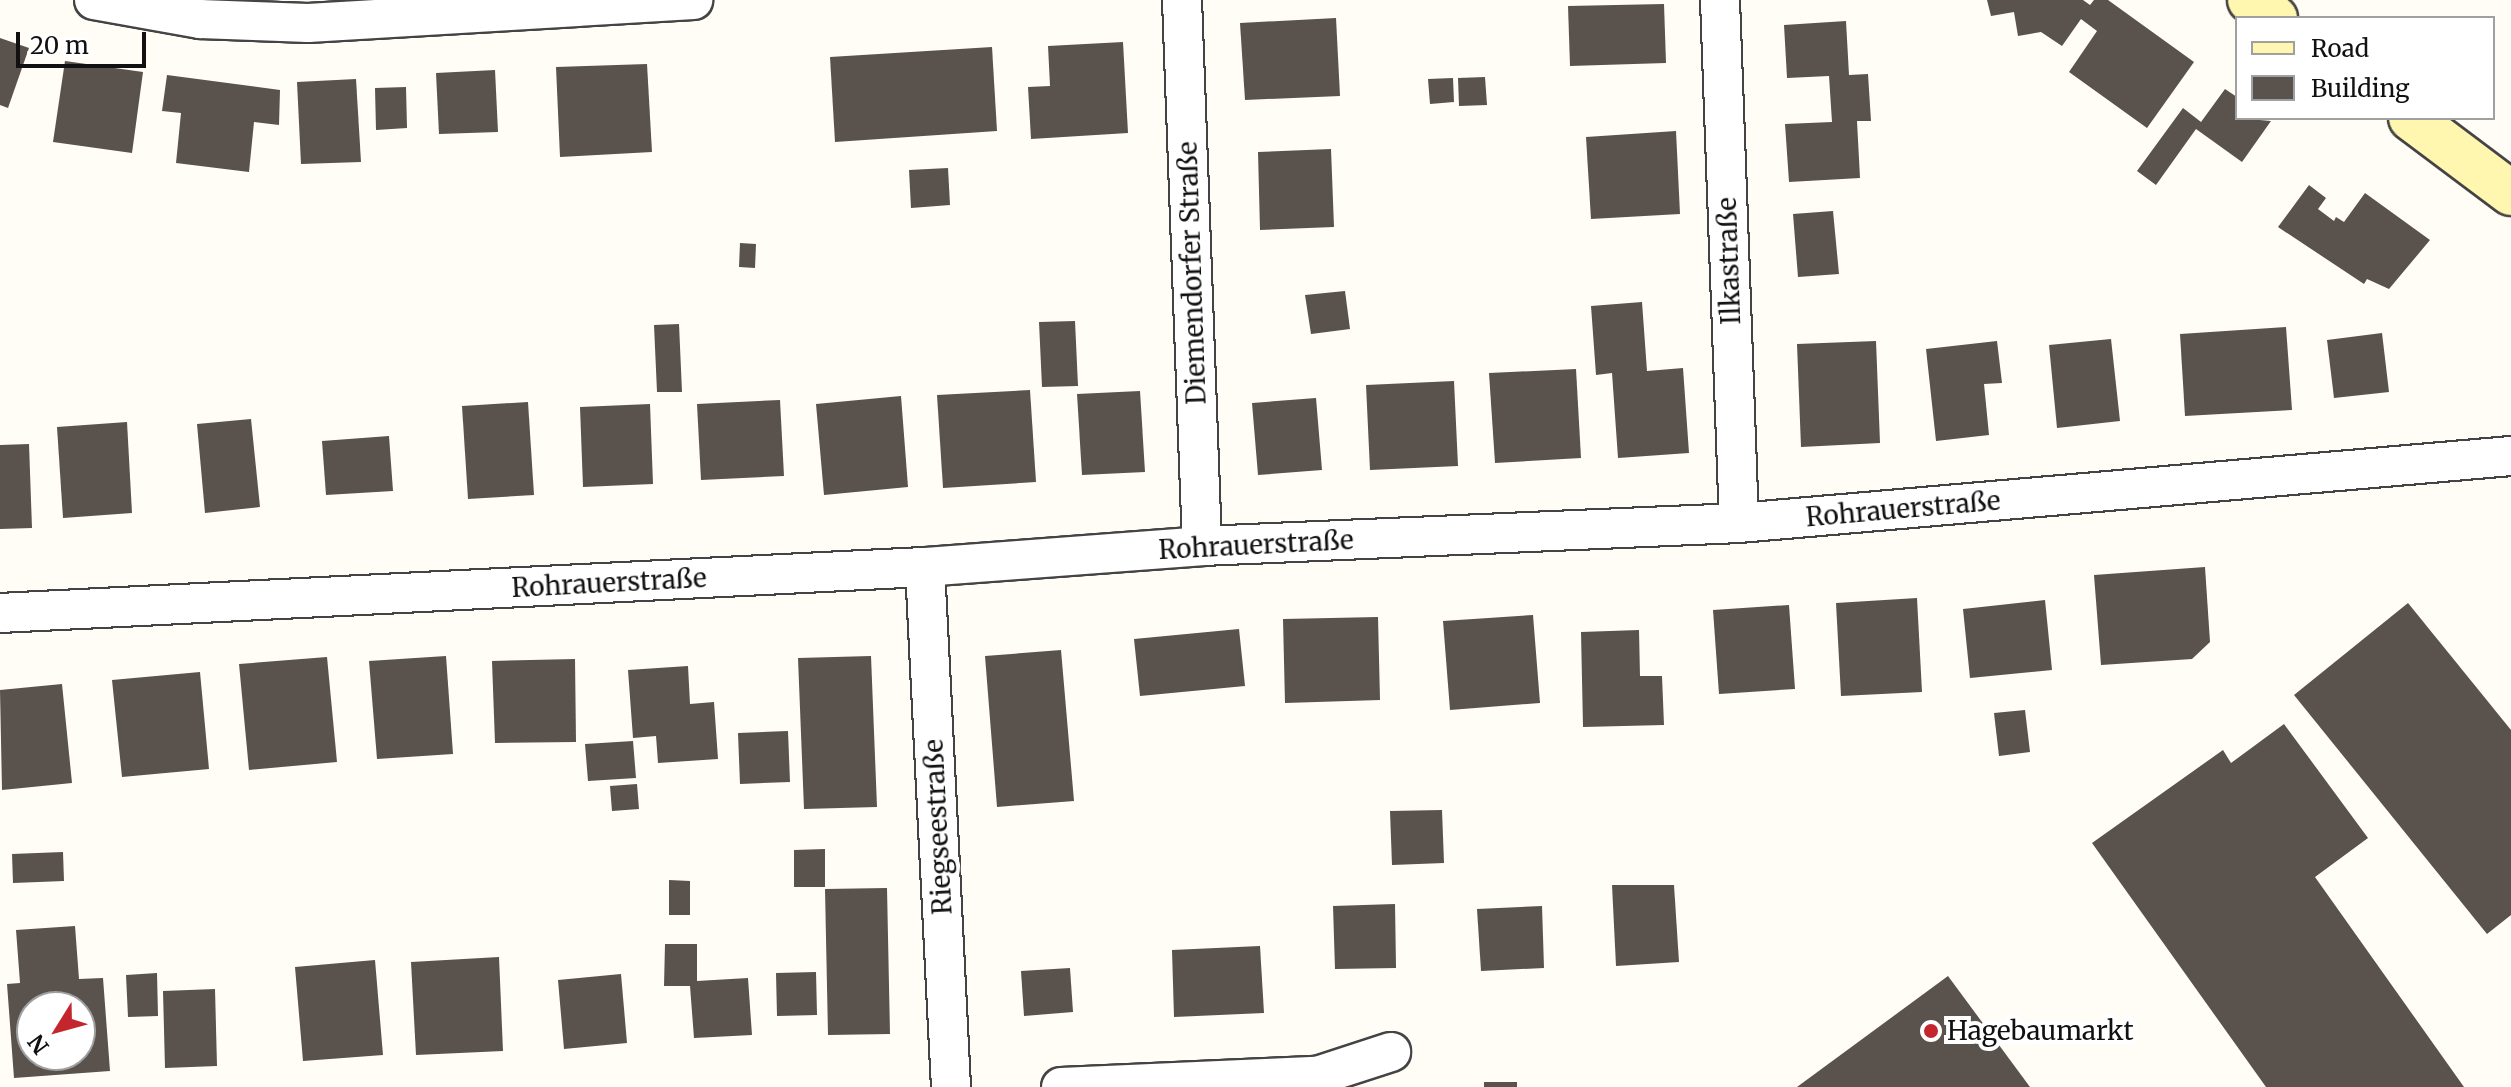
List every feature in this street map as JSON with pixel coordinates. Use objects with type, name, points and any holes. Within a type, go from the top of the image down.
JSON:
[{"type":"main road","points":[[2250,0],[2272,16]]},
{"type":"main road","points":[[2414,120],[2511,193]]},
{"type":"street","points":[[94,0],[202,9],[308,23],[693,0]]},
{"type":"street","name":"Diemendorfer Straße","points":[[1182,0],[1202,546]]},
{"type":"street","name":"Ilkastraße","points":[[1720,0],[1739,523]]},
{"type":"street","name":"Rohrauerstraße","points":[[0,613],[925,567],[1202,546],[1739,523],[2511,456]]},
{"type":"street","name":"Riegseestraße","points":[[925,567],[951,1087]]},
{"type":"street","points":[[1061,1087],[1317,1076],[1391,1052]]},
{"type":"building","points":[[1987,0],[2083,0],[2090,5],[2094,0],[2108,0],[2194,62],[2147,128],[2069,72],[2097,31],[2081,19],[2062,46],[2041,32],[2018,36],[2014,12],[1991,16]]},
{"type":"building","points":[[1664,4],[1666,63],[1570,66],[1568,6]]},
{"type":"building","points":[[1336,18],[1340,96],[1245,100],[1240,23]]},
{"type":"building","points":[[1846,21],[1849,75],[1868,74],[1871,121],[1857,121],[1860,178],[1789,182],[1785,124],[1832,122],[1829,76],[1787,78],[1784,25]]},
{"type":"building","points":[[0,38],[29,48],[8,108],[0,105]]},
{"type":"building","points":[[1123,42],[1128,133],[1031,139],[1028,87],[1050,86],[1048,46]]},
{"type":"building","points":[[992,47],[997,131],[835,142],[830,57]]},
{"type":"building","points":[[65,61],[143,72],[132,153],[53,142]]},
{"type":"building","points":[[647,64],[652,152],[560,157],[556,67]]},
{"type":"building","points":[[495,70],[498,132],[439,134],[436,73]]},
{"type":"building","points":[[167,75],[280,90],[279,125],[254,122],[249,172],[176,163],[181,113],[162,111]]},
{"type":"building","points":[[1485,77],[1487,105],[1459,106],[1458,78]]},
{"type":"building","points":[[1453,78],[1454,102],[1430,104],[1428,79]]},
{"type":"building","points":[[356,79],[361,162],[301,164],[297,82]]},
{"type":"building","points":[[406,87],[407,128],[376,130],[375,88]]},
{"type":"building","points":[[2225,89],[2235,96],[2235,120],[2271,121],[2242,162],[2196,129],[2156,185],[2137,171],[2183,108],[2201,122]]},
{"type":"building","points":[[1676,131],[1680,214],[1591,219],[1586,137]]},
{"type":"building","points":[[1331,149],[1334,227],[1260,230],[1258,152]]},
{"type":"building","points":[[948,168],[950,205],[911,208],[909,170]]},
{"type":"building","points":[[2309,185],[2326,198],[2318,209],[2334,221],[2336,217],[2344,222],[2365,193],[2430,240],[2389,289],[2367,279],[2364,284],[2278,227]]},
{"type":"building","points":[[1833,211],[1839,274],[1798,277],[1793,214]]},
{"type":"building","points":[[740,243],[756,244],[755,268],[739,267]]},
{"type":"building","points":[[1345,291],[1350,329],[1311,334],[1305,295]]},
{"type":"building","points":[[1642,302],[1647,371],[1683,368],[1689,453],[1618,458],[1612,373],[1596,375],[1591,306]]},
{"type":"building","points":[[1075,321],[1078,386],[1042,387],[1039,322]]},
{"type":"building","points":[[679,324],[682,392],[657,392],[654,325]]},
{"type":"building","points":[[2286,327],[2292,410],[2185,416],[2180,334]]},
{"type":"building","points":[[2382,333],[2389,392],[2334,398],[2327,340]]},
{"type":"building","points":[[2111,339],[2120,421],[2057,428],[2049,345]]},
{"type":"building","points":[[1876,341],[1880,443],[1801,447],[1797,344]]},
{"type":"building","points":[[1997,341],[2002,383],[1984,384],[1989,435],[1936,441],[1926,349]]},
{"type":"building","points":[[1576,369],[1581,458],[1495,463],[1489,373]]},
{"type":"building","points":[[1454,381],[1458,466],[1370,470],[1366,385]]},
{"type":"building","points":[[1030,390],[1036,482],[943,488],[937,395]]},
{"type":"building","points":[[1140,391],[1145,472],[1082,475],[1077,394]]},
{"type":"building","points":[[901,396],[908,487],[824,495],[816,404]]},
{"type":"building","points":[[1316,398],[1322,470],[1258,475],[1252,403]]},
{"type":"building","points":[[780,400],[784,476],[701,480],[697,404]]},
{"type":"building","points":[[528,402],[534,495],[468,499],[462,406]]},
{"type":"building","points":[[650,404],[653,484],[583,487],[580,407]]},
{"type":"building","points":[[251,419],[260,507],[205,513],[197,424]]},
{"type":"building","points":[[127,422],[132,513],[63,518],[57,427]]},
{"type":"building","points":[[389,436],[393,491],[326,495],[322,441]]},
{"type":"building","points":[[29,444],[32,528],[0,529],[0,445]]},
{"type":"building","points":[[2205,567],[2210,642],[2192,659],[2101,665],[2094,575]]},
{"type":"building","points":[[1917,598],[1922,692],[1841,696],[1836,603]]},
{"type":"building","points":[[2045,600],[2052,670],[1970,678],[1963,609]]},
{"type":"building","points":[[2408,603],[2511,730],[2511,915],[2487,934],[2294,695]]},
{"type":"building","points":[[1789,605],[1795,689],[1719,694],[1713,610]]},
{"type":"building","points":[[1533,615],[1540,703],[1450,710],[1443,621]]},
{"type":"building","points":[[1378,617],[1380,700],[1285,703],[1283,619]]},
{"type":"building","points":[[1239,629],[1245,686],[1140,696],[1134,639]]},
{"type":"building","points":[[1639,630],[1640,676],[1662,676],[1664,725],[1583,727],[1581,632]]},
{"type":"building","points":[[1061,650],[1074,801],[997,807],[985,656]]},
{"type":"building","points":[[446,656],[453,754],[377,759],[369,661]]},
{"type":"building","points":[[871,656],[877,807],[804,809],[798,658]]},
{"type":"building","points":[[327,657],[337,762],[249,770],[239,664]]},
{"type":"building","points":[[575,659],[576,742],[495,743],[492,661]]},
{"type":"building","points":[[688,666],[690,704],[714,702],[718,759],[658,763],[656,736],[633,738],[628,670]]},
{"type":"building","points":[[200,672],[209,769],[122,777],[112,680]]},
{"type":"building","points":[[62,684],[72,783],[2,790],[0,690]]},
{"type":"building","points":[[2025,710],[2030,752],[1999,756],[1994,713]]},
{"type":"building","points":[[2284,724],[2368,838],[2315,877],[2464,1087],[2266,1087],[2092,843],[2223,750],[2231,763]]},
{"type":"building","points":[[788,731],[790,782],[740,784],[738,733]]},
{"type":"building","points":[[633,741],[636,778],[588,781],[585,744]]},
{"type":"building","points":[[637,784],[639,809],[612,811],[610,786]]},
{"type":"building","points":[[1442,810],[1444,863],[1392,865],[1390,811]]},
{"type":"building","points":[[825,849],[825,887],[794,887],[794,850]]},
{"type":"building","points":[[63,852],[64,881],[13,883],[12,854]]},
{"type":"building","points":[[669,880],[690,881],[690,915],[669,915]]},
{"type":"building","points":[[1612,885],[1674,885],[1679,962],[1616,966]]},
{"type":"building","points":[[887,888],[890,1034],[828,1035],[825,889]]},
{"type":"building","points":[[1395,904],[1396,968],[1335,969],[1333,906]]},
{"type":"building","points":[[1542,906],[1544,968],[1481,971],[1477,909]]},
{"type":"building","points":[[75,926],[79,979],[103,978],[110,1071],[14,1078],[7,984],[20,983],[16,930]]},
{"type":"building","points":[[665,944],[697,944],[697,981],[748,978],[752,1035],[694,1038],[690,986],[664,986]]},
{"type":"building","points":[[1260,946],[1264,1013],[1174,1017],[1172,950]]},
{"type":"building","points":[[499,957],[503,1051],[416,1055],[411,962]]},
{"type":"building","points":[[375,960],[383,1055],[303,1061],[295,967]]},
{"type":"building","points":[[1070,968],[1073,1012],[1024,1016],[1021,971]]},
{"type":"building","points":[[816,972],[817,1015],[777,1016],[776,973]]},
{"type":"building","points":[[157,973],[158,1016],[128,1017],[126,975]]},
{"type":"building","points":[[621,974],[627,1043],[564,1049],[558,980]]},
{"type":"building","name":"Hagebaumarkt","points":[[1948,976],[2030,1087],[1797,1087]]},
{"type":"building","points":[[215,989],[217,1066],[165,1068],[163,991]]},
{"type":"building","points":[[1484,1082],[1517,1082],[1517,1087],[1484,1087]]},
{"type":"place","name":"Hagebaumarkt","points":[[1931,1031]]}]
